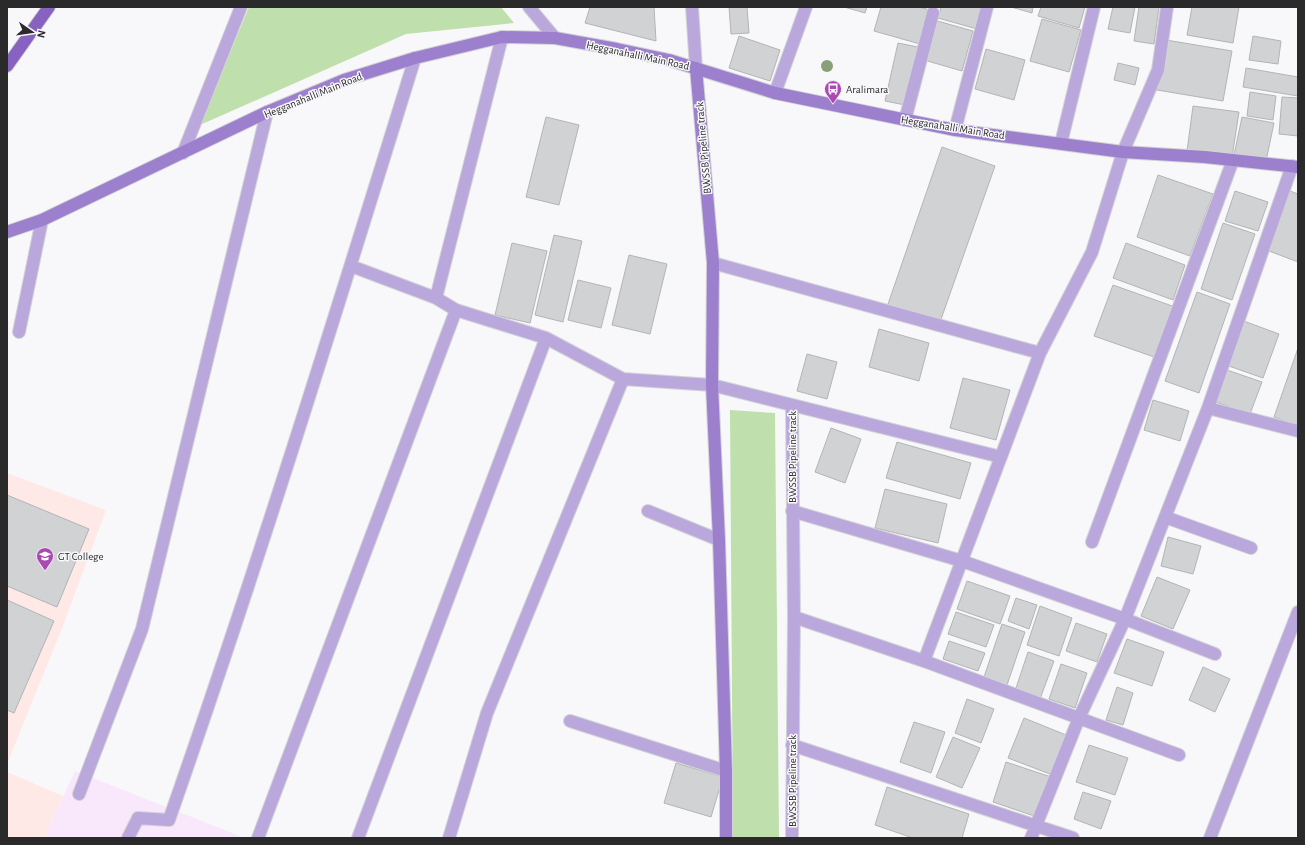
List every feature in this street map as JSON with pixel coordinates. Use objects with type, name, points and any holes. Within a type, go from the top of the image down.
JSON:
[{"type":"main road","points":[[7,66],[49,7]]},
{"type":"main road","name":"Hegganahalli Main Road","points":[[7,232],[42,220],[268,112],[344,80],[415,58],[502,37],[555,38],[662,58],[775,92],[955,130],[1123,152],[1233,160],[1295,167]]},
{"type":"main road","name":"BWSSB Pipeline track","points":[[696,68],[713,263],[712,385]]},
{"type":"main road","points":[[712,385],[719,540],[726,771],[726,838]]},
{"type":"street","points":[[183,153],[241,7]]},
{"type":"street","points":[[529,7],[555,38]]},
{"type":"street","points":[[692,7],[696,68]]},
{"type":"street","points":[[775,92],[806,7]]},
{"type":"street","points":[[955,130],[987,7]]},
{"type":"street","points":[[1060,144],[1094,7]]},
{"type":"street","points":[[924,661],[1040,353],[1092,252],[1123,152],[1158,70],[1167,7]]},
{"type":"street","points":[[905,120],[933,13]]},
{"type":"street","points":[[436,298],[502,37]]},
{"type":"street","points":[[128,838],[138,818],[169,820],[205,717],[351,266],[415,58]]},
{"type":"street","points":[[79,794],[142,629],[268,112]]},
{"type":"street","points":[[1092,542],[1233,160]]},
{"type":"street","points":[[1031,838],[1079,718],[1124,619],[1208,408],[1295,167]]},
{"type":"street","points":[[19,332],[42,220]]},
{"type":"street","points":[[713,263],[1040,353]]},
{"type":"street","points":[[351,266],[436,298],[456,310],[546,338],[623,379],[712,385]]},
{"type":"street","points":[[258,838],[456,310]]},
{"type":"street","points":[[358,838],[546,338]]},
{"type":"street","points":[[449,838],[487,713],[623,379]]},
{"type":"street","name":"BWSSB Pipeline track","points":[[712,385],[792,405],[794,616],[792,838]]},
{"type":"street","points":[[792,405],[1001,457]]},
{"type":"street","points":[[1208,408],[1298,431]]},
{"type":"street","points":[[648,511],[719,540]]},
{"type":"street","points":[[792,511],[962,561],[1124,619],[1215,654]]},
{"type":"street","points":[[1165,517],[1251,548]]},
{"type":"street","points":[[1210,838],[1298,612]]},
{"type":"street","points":[[794,616],[924,661],[1179,755]]},
{"type":"street","points":[[570,721],[726,771]]},
{"type":"street","points":[[792,745],[1073,838]]},
{"type":"shaded area","name":"GT College","points":[[7,473],[106,510],[61,631],[7,764]]},
{"type":"shaded area","points":[[75,771],[245,838],[44,838]]},
{"type":"shaded area","points":[[7,772],[63,796],[44,838],[7,838]]},
{"type":"green space","points":[[249,7],[501,7],[514,23],[406,34],[200,125]]},
{"type":"green space","points":[[730,410],[775,413],[779,838],[733,838]]},
{"type":"building","points":[[590,7],[654,7],[656,41],[585,23]]},
{"type":"building","points":[[729,7],[747,7],[749,33],[731,34]]},
{"type":"building","points":[[844,7],[867,7],[865,13]]},
{"type":"building","points":[[881,7],[919,7],[930,10],[920,44],[874,31]]},
{"type":"building","points":[[941,7],[983,7],[977,29],[938,18]]},
{"type":"building","points":[[1011,7],[1033,7],[1032,13]]},
{"type":"building","points":[[1041,7],[1085,7],[1079,28],[1038,16]]},
{"type":"building","points":[[1113,7],[1135,7],[1130,33],[1108,29]]},
{"type":"building","points":[[1139,7],[1159,7],[1154,44],[1134,41]]},
{"type":"building","points":[[1192,7],[1239,7],[1233,43],[1187,35]]},
{"type":"building","points":[[1042,19],[1081,30],[1069,72],[1030,61]]},
{"type":"building","points":[[934,20],[973,31],[962,71],[924,60]]},
{"type":"building","points":[[739,36],[780,50],[770,81],[729,68]]},
{"type":"building","points":[[1253,36],[1281,41],[1278,64],[1249,60]]},
{"type":"building","points":[[1166,40],[1232,51],[1223,101],[1157,90]]},
{"type":"building","points":[[898,43],[918,47],[905,105],[885,101]]},
{"type":"building","points":[[986,49],[1025,60],[1014,100],[975,89]]},
{"type":"building","points":[[1118,63],[1139,68],[1135,85],[1114,80]]},
{"type":"building","points":[[1246,68],[1298,77],[1298,96],[1243,87]]},
{"type":"building","points":[[1250,92],[1276,96],[1273,120],[1247,116]]},
{"type":"building","points":[[1282,97],[1298,98],[1298,136],[1279,134]]},
{"type":"building","points":[[1193,106],[1239,112],[1232,157],[1187,151]]},
{"type":"building","points":[[546,117],[579,125],[559,205],[526,197]]},
{"type":"building","points":[[1242,117],[1274,123],[1266,161],[1234,155]]},
{"type":"building","points":[[942,147],[995,166],[939,325],[887,307]]},
{"type":"building","points":[[1158,175],[1213,194],[1190,256],[1137,237]]},
{"type":"building","points":[[1235,191],[1268,202],[1258,231],[1225,221]]},
{"type":"building","points":[[1290,191],[1298,194],[1298,262],[1269,251]]},
{"type":"building","points":[[1223,223],[1255,234],[1232,300],[1201,289]]},
{"type":"building","points":[[554,235],[582,241],[563,322],[535,315]]},
{"type":"building","points":[[512,243],[547,251],[530,323],[495,315]]},
{"type":"building","points":[[1126,243],[1185,265],[1173,300],[1113,278]]},
{"type":"building","points":[[629,255],[667,264],[650,334],[612,325]]},
{"type":"building","points":[[578,280],[611,288],[601,328],[568,320]]},
{"type":"building","points":[[1113,285],[1175,307],[1157,358],[1094,336]]},
{"type":"building","points":[[1197,292],[1230,304],[1199,393],[1165,381]]},
{"type":"building","points":[[1241,320],[1279,334],[1263,378],[1226,365]]},
{"type":"building","points":[[879,329],[929,343],[919,381],[869,367]]},
{"type":"building","points":[[1298,348],[1298,426],[1274,417]]},
{"type":"building","points":[[807,354],[837,362],[827,399],[797,391]]},
{"type":"building","points":[[1227,370],[1262,382],[1250,414],[1216,402]]},
{"type":"building","points":[[963,378],[1010,390],[996,440],[950,428]]},
{"type":"building","points":[[1153,400],[1189,411],[1180,441],[1144,430]]},
{"type":"building","points":[[831,428],[861,439],[845,483],[815,472]]},
{"type":"building","points":[[897,442],[971,463],[960,499],[886,478]]},
{"type":"building","points":[[885,489],[947,504],[938,543],[875,528]]},
{"type":"building","points":[[7,495],[89,529],[57,607],[7,586]]},
{"type":"building","points":[[1168,537],[1201,546],[1193,574],[1161,566]]},
{"type":"building","points":[[1157,577],[1190,590],[1173,629],[1141,616]]},
{"type":"building","points":[[967,581],[1010,596],[1000,624],[957,609]]},
{"type":"building","points":[[1016,598],[1037,605],[1029,629],[1008,621]]},
{"type":"building","points":[[7,600],[54,621],[14,713],[7,710]]},
{"type":"building","points":[[1040,606],[1072,618],[1059,656],[1027,645]]},
{"type":"building","points":[[956,612],[994,625],[986,647],[948,634]]},
{"type":"building","points":[[1076,623],[1107,634],[1097,662],[1066,651]]},
{"type":"building","points":[[1002,624],[1025,632],[1006,688],[983,680]]},
{"type":"building","points":[[1127,639],[1164,652],[1152,686],[1114,673]]},
{"type":"building","points":[[949,641],[985,653],[978,671],[943,659]]},
{"type":"building","points":[[1028,652],[1054,661],[1040,699],[1015,691]]},
{"type":"building","points":[[1061,664],[1087,673],[1075,708],[1049,699]]},
{"type":"building","points":[[1203,667],[1230,679],[1215,712],[1189,700]]},
{"type":"building","points":[[1117,687],[1133,693],[1123,725],[1106,720]]},
{"type":"building","points":[[967,699],[994,709],[981,743],[955,733]]},
{"type":"building","points":[[1024,718],[1071,737],[1055,776],[1008,758]]},
{"type":"building","points":[[914,722],[945,732],[931,773],[900,762]]},
{"type":"building","points":[[953,737],[980,748],[962,788],[936,777]]},
{"type":"building","points":[[1089,745],[1128,758],[1115,795],[1076,782]]},
{"type":"building","points":[[1006,762],[1051,777],[1037,817],[993,802]]},
{"type":"building","points":[[676,763],[723,777],[711,817],[664,803]]},
{"type":"building","points":[[887,787],[969,814],[962,838],[913,838],[875,825]]},
{"type":"building","points":[[1083,792],[1111,801],[1101,829],[1074,819]]},
{"type":"place","name":"Aralimara","points":[[833,104]]},
{"type":"place","name":"GT College","points":[[45,571]]}]
